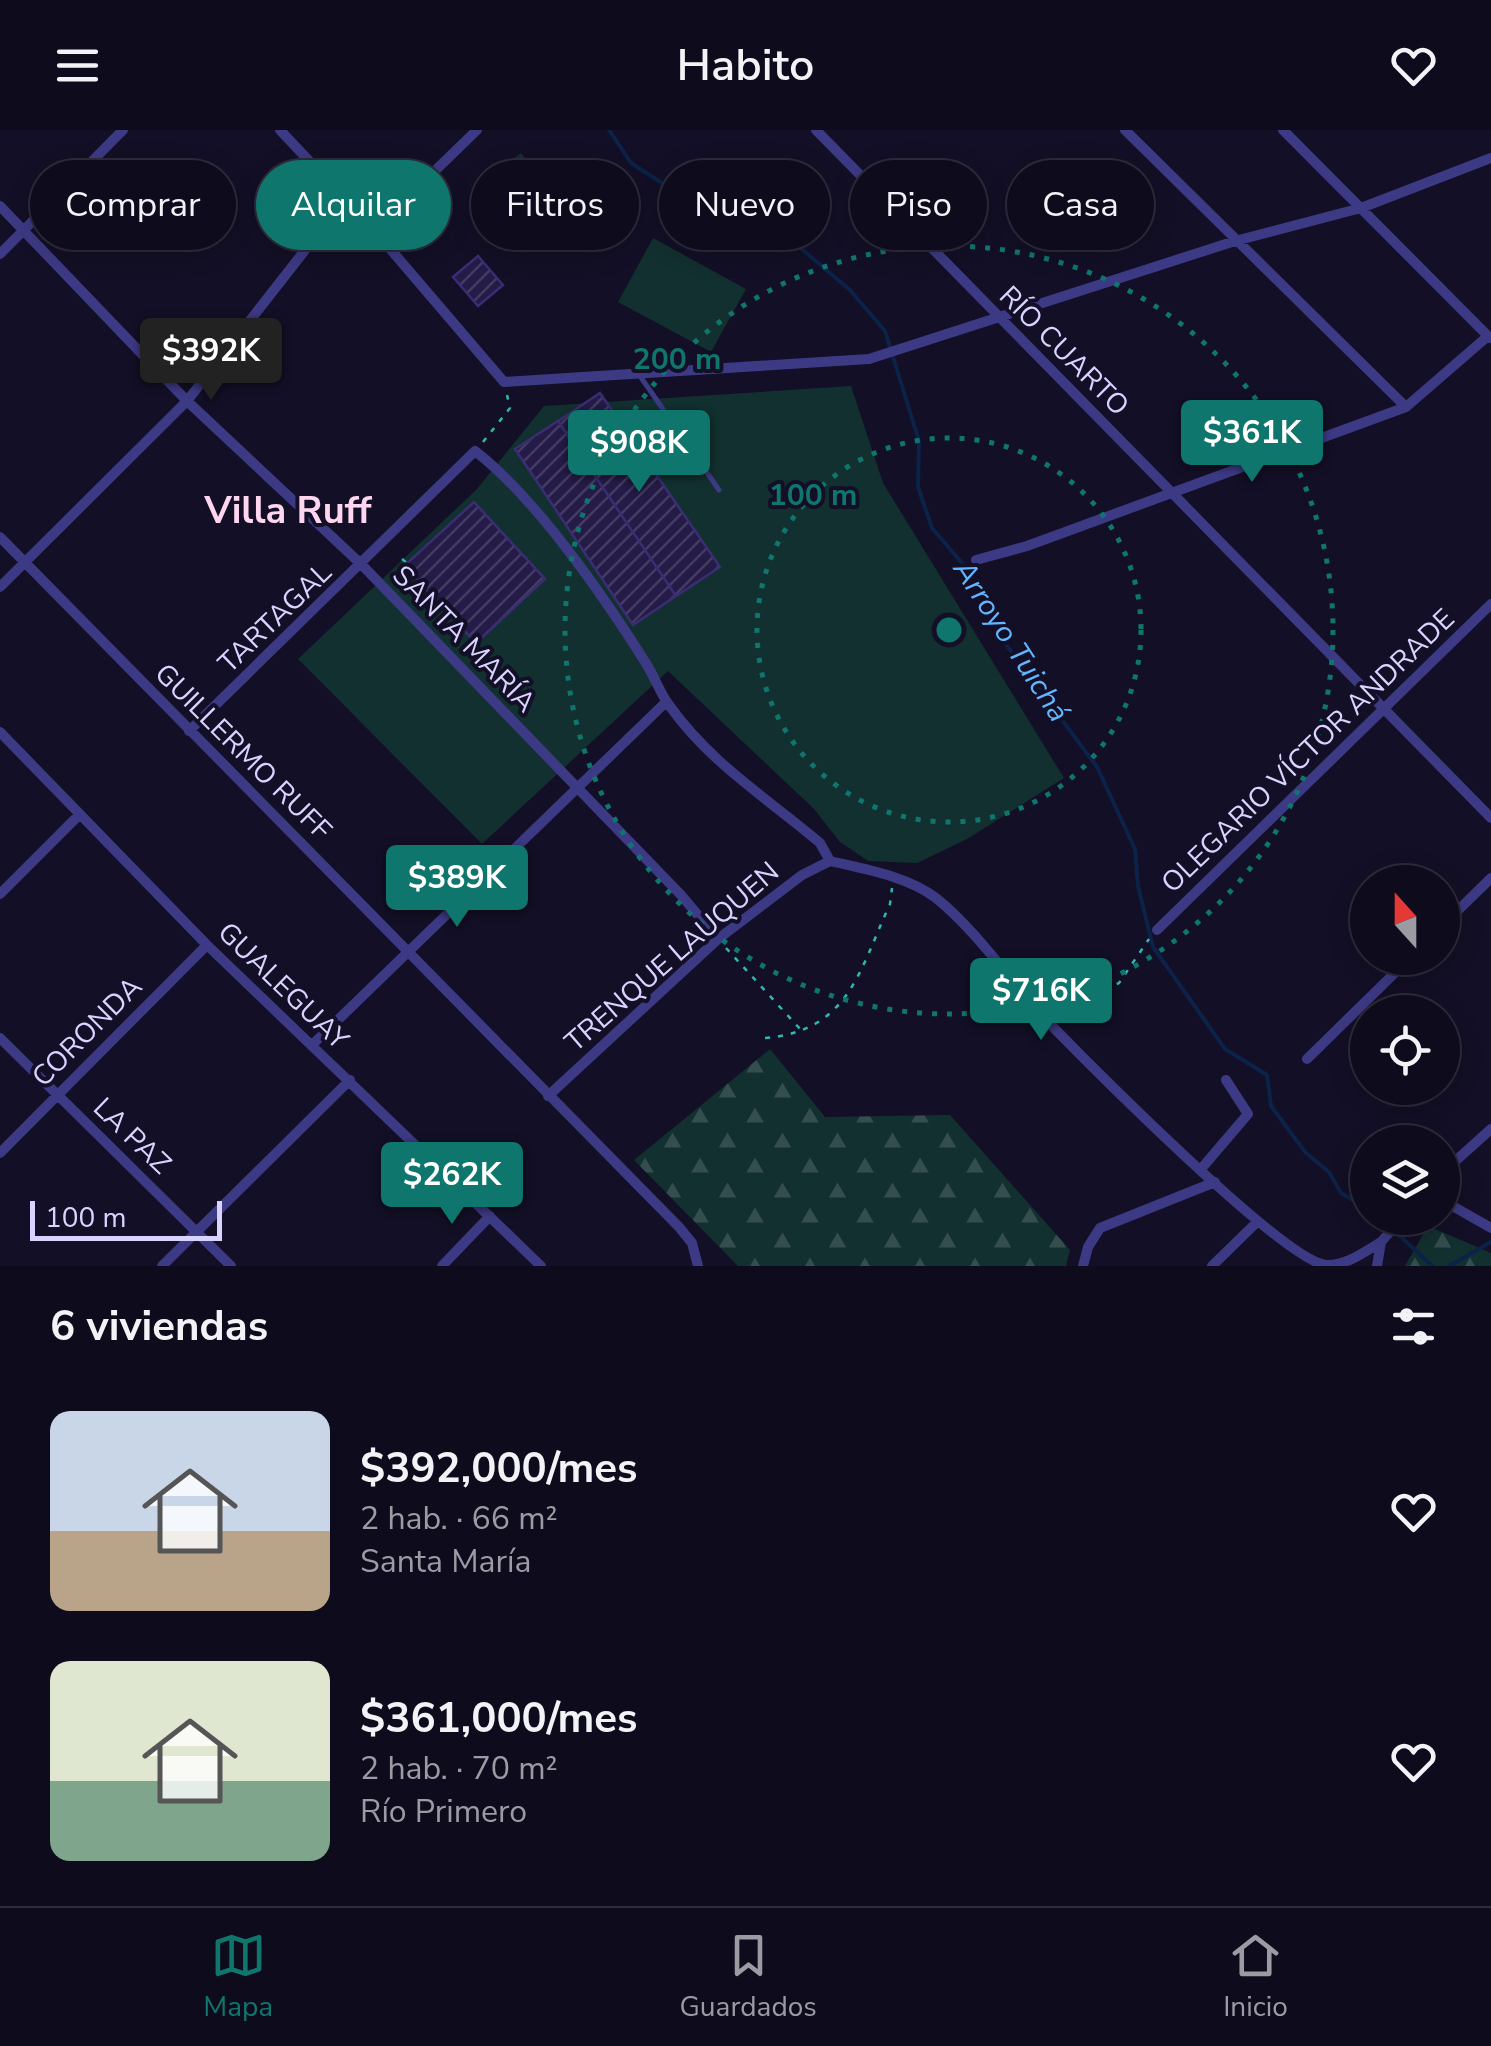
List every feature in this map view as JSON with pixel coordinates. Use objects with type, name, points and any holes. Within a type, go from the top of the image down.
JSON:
[{"type":"street","points":[[0,254],[123,130]]},
{"type":"street","points":[[280,130],[309,160]]},
{"type":"street","points":[[446,160],[477,130]]},
{"type":"street","points":[[818,132],[833,130]]},
{"type":"street","points":[[1126,130],[1406,407]]},
{"type":"street","points":[[976,560],[1406,407],[1490,337],[1283,130]]},
{"type":"street","name":"RÍO CUARTO","points":[[818,132],[1491,818]]},
{"type":"street","points":[[391,250],[504,382],[868,360],[1235,241],[1361,208],[1491,158]]},
{"type":"street","name":"SANTA MARÍA","points":[[0,206],[188,401],[362,565],[718,939]]},
{"type":"street","points":[[0,588],[188,401],[305,250]]},
{"type":"street","points":[[475,451],[501,471],[550,530],[647,666],[666,702],[726,771],[810,834],[830,861],[892,877],[936,898],[1051,1024],[1256,1223],[1306,1259],[1326,1265],[1346,1263],[1387,1235]]},
{"type":"street","name":"TARTAGAL","points":[[189,731],[475,451]]},
{"type":"street","name":"GUILLERMO RUFF","points":[[0,536],[679,1227],[692,1243],[698,1264]]},
{"type":"street","name":"OLEGARIO VÍCTOR ANDRADE","points":[[1157,930],[1491,604]]},
{"type":"street","points":[[312,1045],[666,702]]},
{"type":"street","name":"GUALEGUAY","points":[[0,732],[207,945],[541,1266]]},
{"type":"street","points":[[0,894],[80,814]]},
{"type":"street","name":"TRENQUE LAUQUEN","points":[[548,1096],[718,939],[802,874],[830,861]]},
{"type":"street","points":[[1460,908],[1491,878]]},
{"type":"street","name":"CORONDA","points":[[0,1152],[207,945]]},
{"type":"street","points":[[1307,1058],[1392,975]]},
{"type":"street","name":"LA PAZ","points":[[0,1038],[231,1266]]},
{"type":"street","points":[[162,1266],[350,1080]]},
{"type":"street","points":[[1202,1170],[1248,1114],[1226,1080]]},
{"type":"street","points":[[1460,1157],[1491,1129]]},
{"type":"street","points":[[1084,1266],[1088,1247],[1100,1228],[1215,1182]]},
{"type":"street","points":[[1460,1210],[1491,1228]]},
{"type":"street","points":[[442,1266],[490,1216]]},
{"type":"street","points":[[1212,1266],[1256,1223]]},
{"type":"street","points":[[1377,1266],[1381,1242]]},
{"type":"lane","points":[[640,376],[719,490]]},
{"type":"path","points":[[475,451],[510,408],[504,382]]},
{"type":"path","points":[[402,558],[407,563]]},
{"type":"path","points":[[765,1038],[816,1028],[837,1009],[858,976],[890,904],[892,877]]},
{"type":"path","points":[[718,939],[803,1032]]},
{"type":"path","points":[[1051,1024],[1078,1001],[1119,982],[1142,947]]},
{"type":"green space","points":[[653,238],[659,241],[659,250],[675,250],[746,289],[711,352],[618,302]]},
{"type":"green space","points":[[851,386],[883,483],[1064,778],[967,839],[917,863],[868,861],[840,842],[814,809],[668,671],[482,844],[298,659],[477,489],[544,406]]},
{"type":"green space","points":[[770,1049],[825,1117],[950,1115],[1070,1250],[1066,1266],[738,1266],[634,1160]]},
{"type":"green space","points":[[1423,1235],[1449,1235],[1491,1253],[1491,1266],[1405,1266]]},
{"type":"building","points":[[478,256],[503,285],[478,306],[453,277]]},
{"type":"building","points":[[600,393],[720,567],[676,596],[558,421]]},
{"type":"building","points":[[558,421],[676,596],[633,625],[515,449]]},
{"type":"building","points":[[474,502],[545,579],[476,643],[404,566]]},
{"type":"waterway","name":"Arroyo Tuichá","points":[[609,130],[631,163],[676,192],[798,246],[850,290],[885,331],[919,441],[918,487],[932,528],[967,569],[1002,639],[1097,767],[1135,849],[1138,886],[1153,947],[1225,1049],[1267,1075],[1271,1106],[1306,1153],[1329,1172],[1341,1193],[1350,1198]]},
{"type":"waterway","name":"Arroyo Tuichá","points":[[1399,1235],[1432,1266]]},
{"type":"waterway","points":[[1449,1266],[1491,1242]]},
{"type":"district","name":"Villa Ruff","points":[[288,510]]}]
